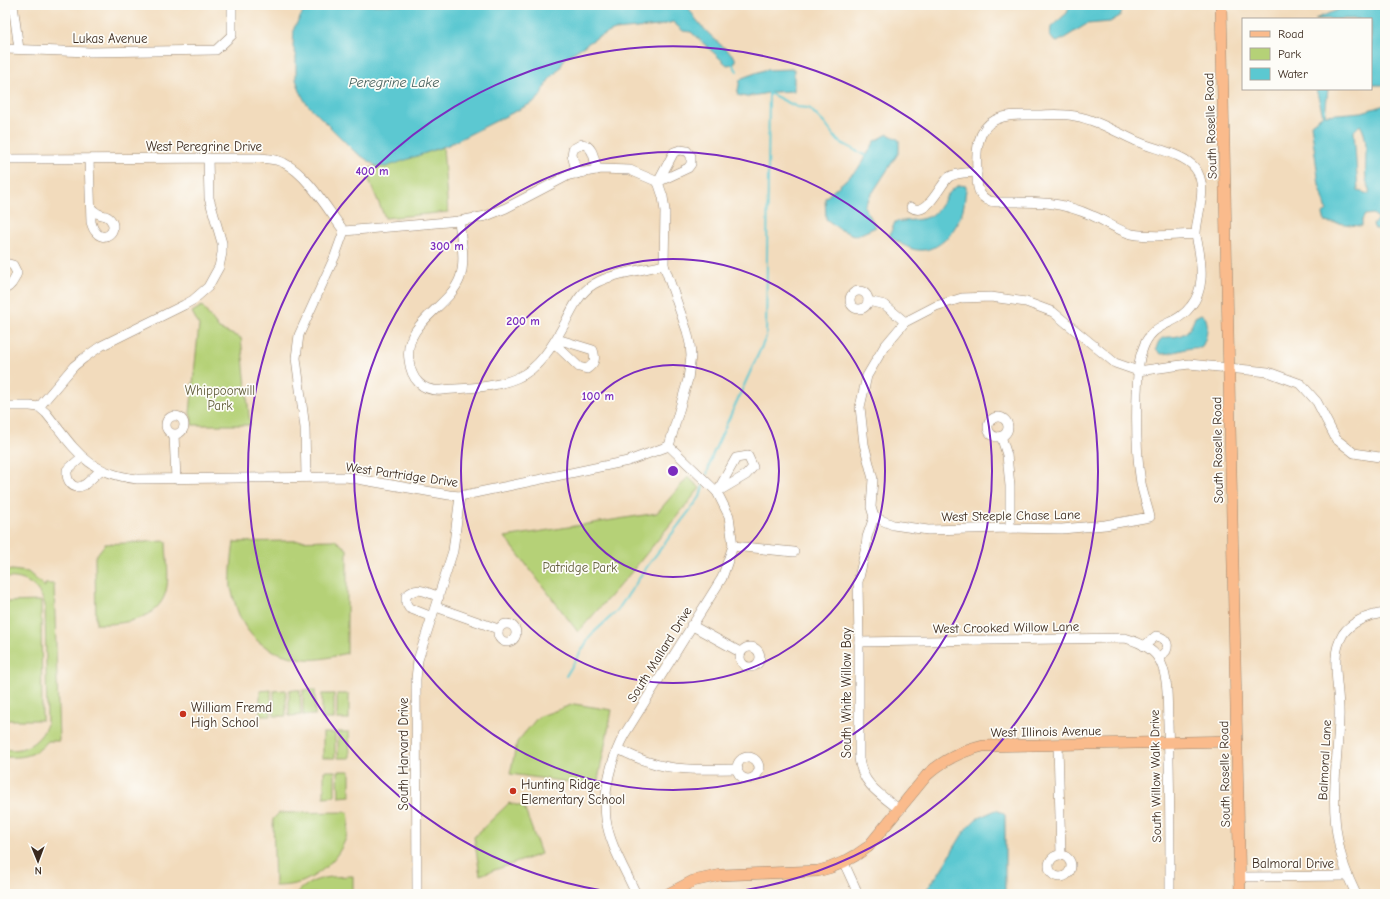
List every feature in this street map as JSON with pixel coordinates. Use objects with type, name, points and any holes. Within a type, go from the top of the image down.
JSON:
[{"type":"main road","name":"South Roselle Road","points":[[1221,5],[1240,894]]},
{"type":"main road","name":"West Illinois Avenue","points":[[668,894],[693,881],[722,875],[818,871],[833,868],[844,863],[868,848],[927,775],[935,768],[945,760],[958,754],[983,746],[1004,744],[1058,745],[1237,741]]},
{"type":"street","points":[[13,5],[19,49]]},
{"type":"street","name":"Lukas Avenue","points":[[5,49],[90,52],[216,50],[232,35],[232,5]]},
{"type":"street","points":[[1138,371],[1142,351],[1151,333],[1159,326],[1182,316],[1197,299],[1200,288],[1202,268],[1196,234],[1202,186],[1196,169],[1189,162],[1179,156],[1145,146],[1082,117],[1063,115],[1015,115],[994,121],[982,133],[976,150],[977,188],[981,194],[991,202],[1037,202],[1062,204],[1130,234],[1142,236],[1196,234]]},
{"type":"street","points":[[577,174],[572,155],[573,149],[582,144],[587,145],[592,151],[597,170]]},
{"type":"street","points":[[5,406],[39,407],[74,366],[84,358],[101,346],[184,305],[208,286],[218,266],[222,242],[209,198],[208,158]]},
{"type":"street","name":"West Peregrine Drive","points":[[5,159],[274,159],[285,163],[308,182],[344,231]]},
{"type":"street","points":[[89,159],[91,208]]},
{"type":"street","points":[[306,477],[305,428],[296,358],[298,340],[305,320],[335,256],[344,231],[459,221],[486,216],[506,208],[569,176],[597,170],[630,170],[658,182],[664,197],[664,265],[687,331],[691,356],[688,379],[670,446]]},
{"type":"street","points":[[911,207],[914,209],[919,209],[924,207],[935,198],[948,178],[954,174],[977,172]]},
{"type":"street","points":[[459,221],[463,263],[461,277],[450,294],[423,321],[411,339],[408,350],[411,371],[417,381],[425,389],[437,390],[492,385],[518,378],[529,371],[541,360],[555,341],[576,302],[585,291],[594,284],[608,278],[664,265]]},
{"type":"street","points":[[5,263],[13,266],[17,272],[14,282],[5,289]]},
{"type":"street","points":[[874,517],[871,507],[873,479],[864,444],[860,407],[867,376],[884,347],[904,322],[936,306],[962,298],[991,297],[1026,302],[1053,312],[1115,363],[1138,371],[1189,364],[1268,372],[1301,384],[1317,402],[1336,439],[1354,453],[1379,457],[1385,456]]},
{"type":"street","points":[[868,301],[886,304],[904,322]]},
{"type":"street","name":"West Steeple Chase Lane","points":[[874,517],[893,525],[928,530],[1010,528],[1062,529],[1105,525],[1150,517],[1141,483],[1137,443],[1138,371]]},
{"type":"street","name":"West Partridge Drive","points":[[39,407],[46,413],[82,457],[101,470],[117,476],[126,477],[176,479],[346,477],[460,496],[628,462],[670,446]]},
{"type":"street","points":[[174,435],[176,479]]},
{"type":"street","points":[[1001,436],[1007,455],[1010,486],[1010,528]]},
{"type":"street","name":"South Mallard Drive","points":[[636,894],[612,841],[606,819],[608,781],[624,735],[691,625],[722,578],[733,546],[729,516],[717,492],[670,446]]},
{"type":"street","points":[[82,457],[67,470],[66,475],[71,485],[77,487],[83,486],[101,470]]},
{"type":"street","name":"South Harvard Drive","points":[[417,894],[416,679],[418,660],[436,607],[452,551],[460,496]]},
{"type":"street","name":"South White Willow Bay","points":[[874,517],[867,537],[866,551],[858,582],[860,768],[871,787],[900,810]]},
{"type":"street","points":[[733,546],[794,552]]},
{"type":"street","points":[[432,616],[409,608],[406,603],[406,596],[412,590],[419,589],[439,597]]},
{"type":"street","points":[[436,607],[498,629]]},
{"type":"street","name":"Balmoral Lane","points":[[1356,894],[1347,876],[1338,840],[1334,794],[1339,718],[1336,657],[1343,634],[1349,628],[1359,620],[1371,615],[1385,613]]},
{"type":"street","points":[[691,625],[740,652]]},
{"type":"street","points":[[1147,648],[1156,636],[1162,636],[1166,641],[1166,651],[1158,658]]},
{"type":"street","name":"West Crooked Willow Lane","points":[[859,642],[1125,638],[1147,648]]},
{"type":"street","name":"South Willow Walk Drive","points":[[1147,648],[1158,658],[1165,674],[1166,684],[1170,894]]},
{"type":"street","points":[[1058,745],[1061,854]]},
{"type":"street","points":[[618,749],[650,763],[672,767],[685,769],[738,769]]},
{"type":"street","points":[[844,863],[857,894]]},
{"type":"street","name":"Balmoral Drive","points":[[1240,877],[1347,876]]},
{"type":"green space","points":[[443,147],[448,212],[385,218],[365,170],[376,166],[386,166]]},
{"type":"green space","name":"Whippoorwill Park","points":[[202,306],[219,329],[241,338],[250,425],[192,425],[190,413],[199,325],[192,312]]},
{"type":"green space","name":"Patridge Park","points":[[688,477],[700,488],[629,575],[578,632],[505,537],[657,513]]},
{"type":"green space","points":[[335,540],[347,549],[347,653],[321,659],[305,659],[280,654],[260,643],[245,626],[239,616],[231,590],[234,542]]},
{"type":"green space","points":[[166,541],[168,573],[167,585],[162,601],[156,609],[138,619],[127,622],[96,624],[95,557],[105,544]]},
{"type":"green space","points":[[12,570],[28,572],[45,587],[45,584],[54,584],[59,741],[48,741],[34,753],[29,755],[5,757],[5,749],[12,750],[25,748],[36,741],[47,724],[45,605],[39,592],[30,584],[19,579],[5,578],[5,571]]},
{"type":"green space","points":[[41,601],[42,720],[5,720],[5,602]]},
{"type":"green space","points":[[271,690],[271,716],[260,716],[260,691]]},
{"type":"green space","points":[[286,690],[286,716],[274,716],[274,691]]},
{"type":"green space","points":[[289,690],[300,690],[301,715],[289,716]]},
{"type":"green space","points":[[303,690],[315,690],[315,715],[303,715]]},
{"type":"green space","points":[[322,694],[334,694],[334,719],[322,719]]},
{"type":"green space","points":[[337,694],[349,694],[349,719],[337,719]]},
{"type":"green space","points":[[574,704],[612,710],[598,780],[591,785],[510,774],[517,742],[538,717]]},
{"type":"green space","points":[[338,732],[349,732],[350,758],[338,758]]},
{"type":"green space","points":[[323,733],[335,733],[335,758],[323,758]]},
{"type":"green space","points":[[324,771],[335,771],[335,796],[324,797]]},
{"type":"green space","points":[[338,771],[350,771],[350,796],[339,797]]},
{"type":"green space","points":[[509,803],[524,807],[541,854],[480,875],[474,837]]},
{"type":"green space","points":[[348,812],[349,823],[347,834],[343,844],[330,863],[321,871],[302,882],[275,886],[273,819],[279,813]]},
{"type":"green space","points":[[353,876],[353,894],[296,894],[302,888],[315,881],[329,877]]},
{"type":"water","name":"Peregrine Lake","points":[[310,5],[687,5],[696,20],[714,39],[734,56],[736,61],[734,64],[727,65],[691,32],[683,31],[673,22],[658,26],[615,30],[598,37],[565,58],[560,68],[548,81],[541,95],[536,101],[448,145],[386,167],[376,166],[354,151],[306,103],[301,94],[296,79],[296,54],[293,47],[294,28],[305,9]]},
{"type":"water","points":[[1070,5],[1122,5],[1122,10],[1120,16],[1110,22],[1087,24],[1061,40],[1057,42],[1054,41],[1050,36],[1051,27],[1067,13]]},
{"type":"water","points":[[1358,6],[1385,9],[1385,85],[1372,85],[1372,18],[1318,18],[1340,9]]},
{"type":"water","points":[[794,69],[794,91],[774,92],[746,97],[737,95],[740,80],[742,78],[764,70]]},
{"type":"water","points":[[1316,90],[1328,90],[1325,115],[1362,112],[1385,105],[1385,239],[1382,229],[1375,229],[1373,225],[1378,218],[1373,214],[1365,215],[1362,220],[1362,226],[1325,222],[1323,214],[1327,210],[1319,185],[1311,124],[1323,115]],"holes":[[[1360,125],[1365,137],[1366,179],[1369,194],[1358,191],[1354,131]]]},
{"type":"water","points":[[888,134],[899,140],[899,152],[864,206],[876,227],[856,236],[839,229],[826,219],[825,198],[859,168],[875,141]]},
{"type":"water","points":[[959,185],[966,186],[964,206],[957,225],[944,241],[927,250],[916,250],[903,245],[890,236],[895,222],[929,217],[936,212],[951,191]]},
{"type":"water","points":[[1201,314],[1206,319],[1207,330],[1206,338],[1201,348],[1191,348],[1161,354],[1156,349],[1161,339],[1181,335],[1187,331],[1192,325],[1195,317]]},
{"type":"water","points":[[996,810],[1005,815],[1005,894],[923,894],[939,873],[962,835],[971,824],[976,819]]},
{"type":"waterway","points":[[732,63],[737,71]]},
{"type":"waterway","points":[[769,93],[797,107],[809,108],[825,124],[838,141],[866,156]]},
{"type":"waterway","points":[[707,474],[712,456],[766,337],[769,93]]},
{"type":"waterway","points":[[566,676],[591,635],[617,611],[649,564],[700,497],[703,486]]},
{"type":"place","name":"William Fremd High School","points":[[183,714]]},
{"type":"place","name":"Hunting Ridge Elementary School","points":[[513,791]]}]
